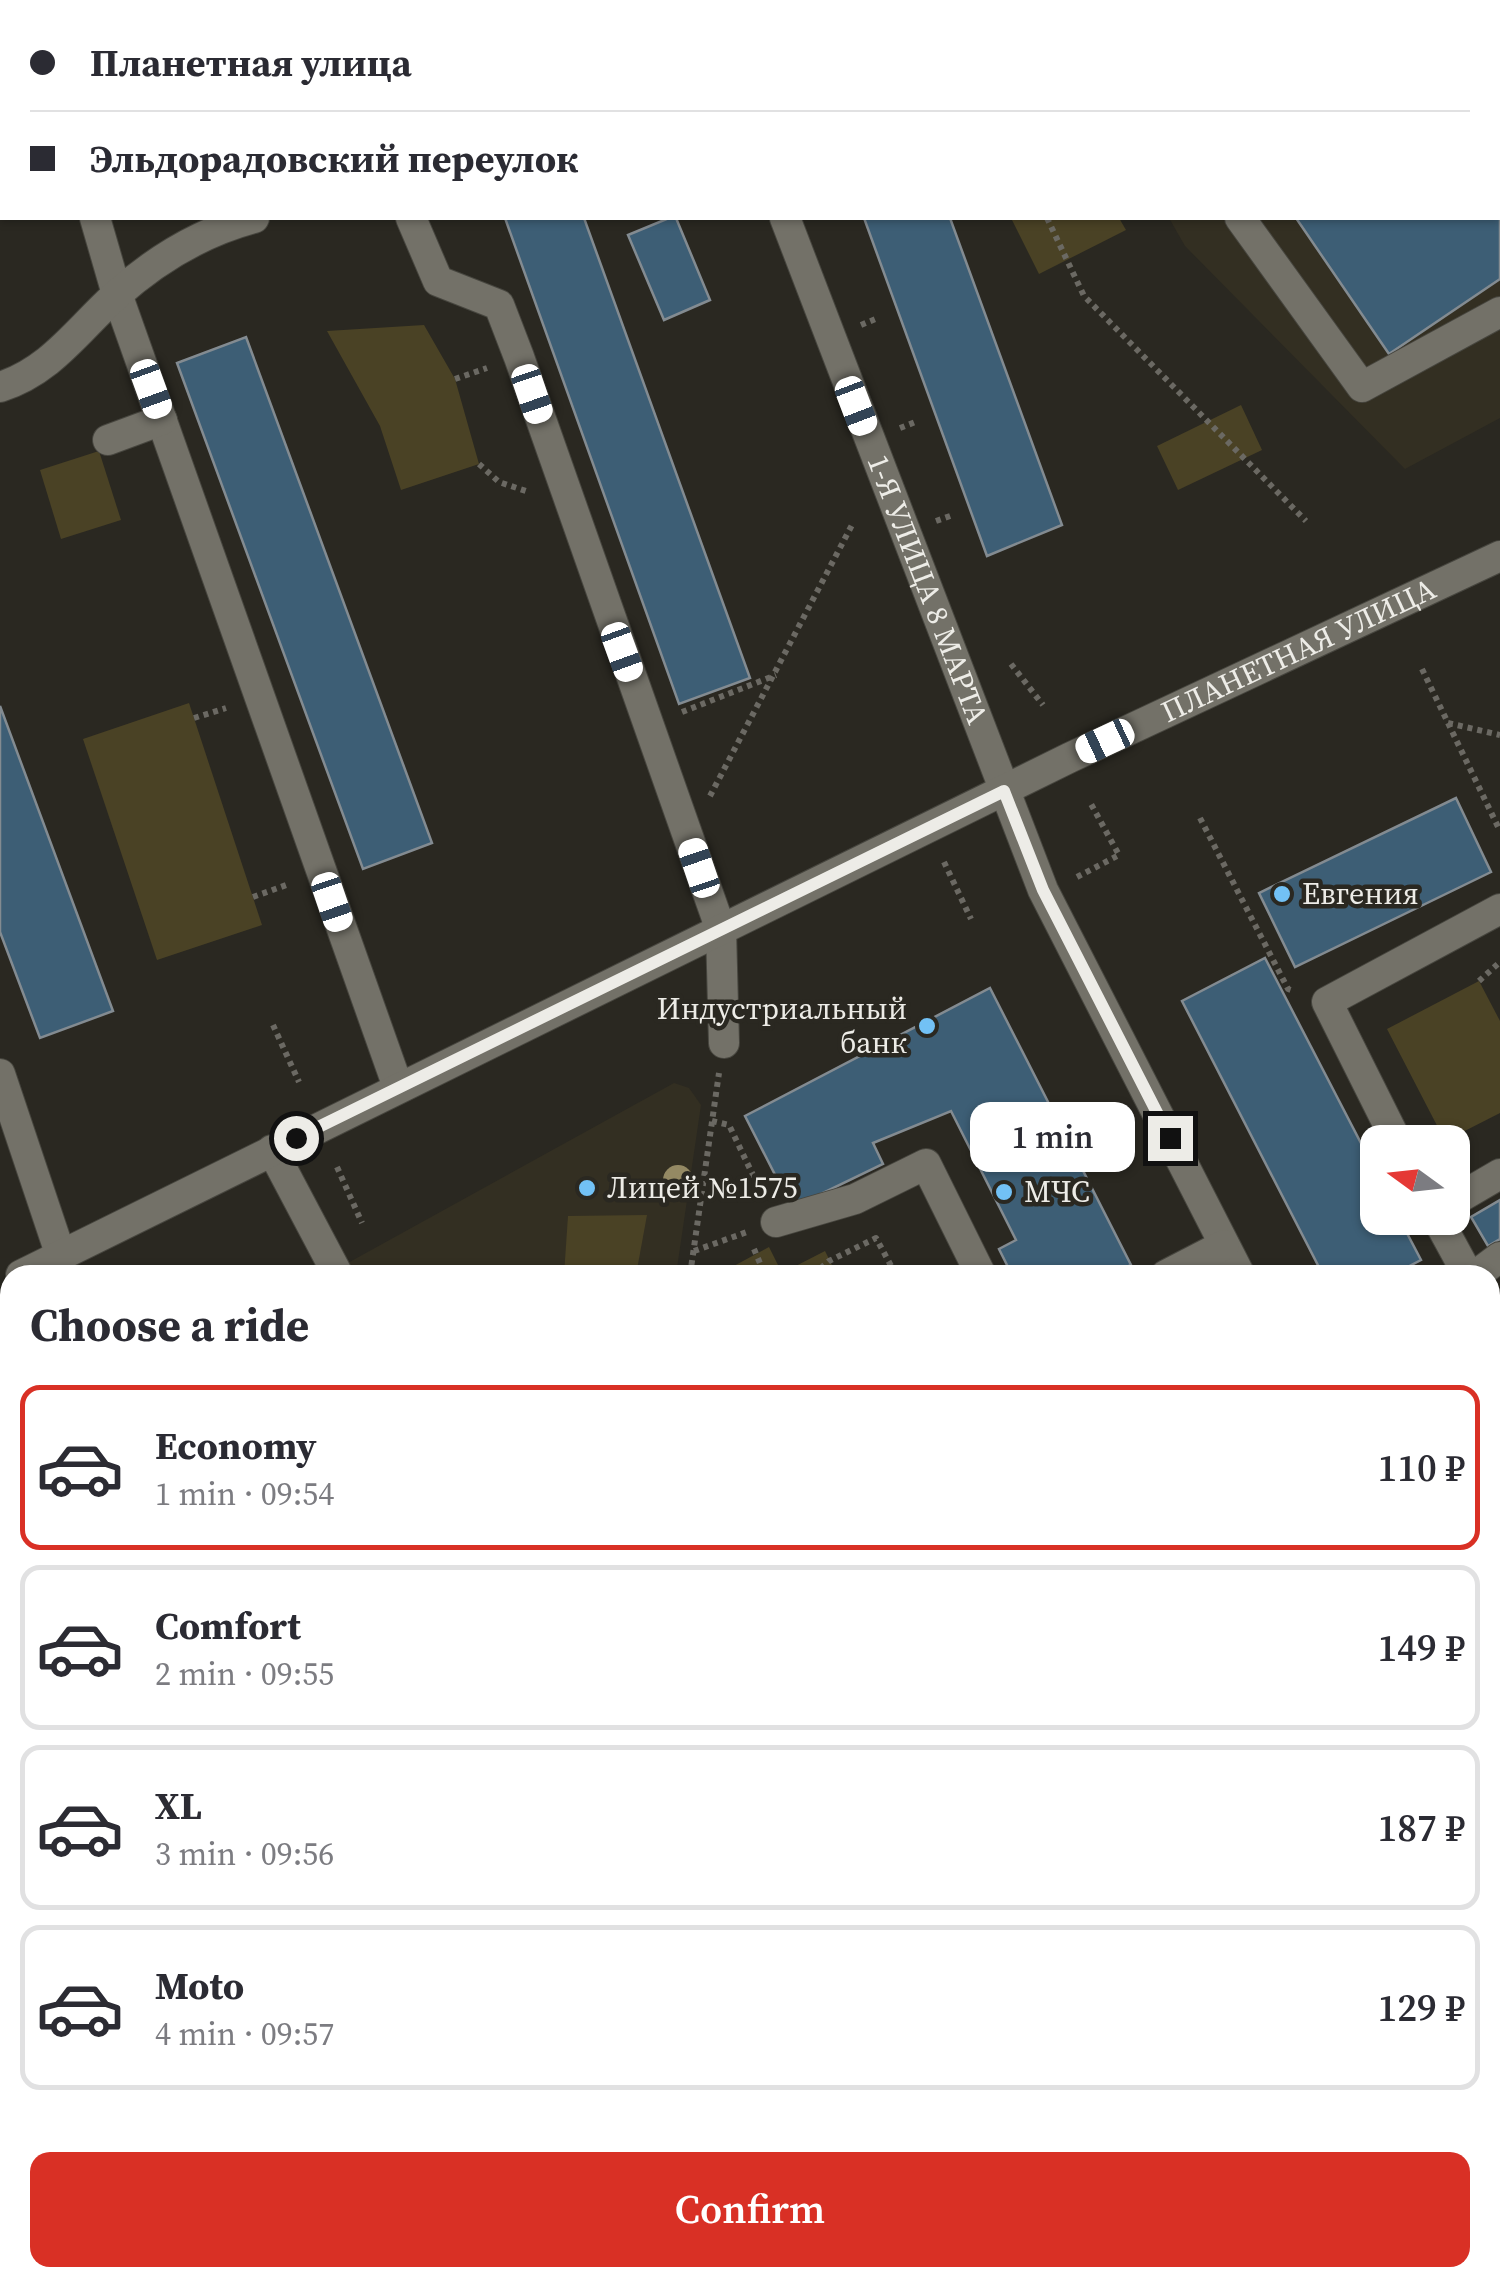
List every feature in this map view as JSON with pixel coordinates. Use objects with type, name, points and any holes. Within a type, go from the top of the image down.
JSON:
[{"type":"street","points":[[96,220],[118,294],[398,1087]]},
{"type":"street","points":[[0,387],[32,377],[118,294],[202,224],[237,220]]},
{"type":"street","points":[[412,220],[438,282],[499,305],[721,930],[724,1042]]},
{"type":"street","name":"1-Я УЛИЦА 8 МАРТА","points":[[785,220],[1043,890],[1235,1265]]},
{"type":"street","points":[[1241,220],[1362,387],[1500,312]]},
{"type":"street","points":[[108,440],[162,420]]},
{"type":"street","name":"ПЛАНЕТНАЯ УЛИЦА","points":[[42,1265],[1004,791],[1500,556]]},
{"type":"street","points":[[1388,1125],[1326,1002],[1500,909]]},
{"type":"street","points":[[0,1074],[61,1256]]},
{"type":"street","points":[[272,1150],[333,1265]]},
{"type":"street","points":[[776,1222],[855,1199],[926,1164],[976,1265]]},
{"type":"street","points":[[1470,1192],[1500,1174]]},
{"type":"street","points":[[1446,1235],[1462,1265]]},
{"type":"street","points":[[1185,1265],[1224,1245]]},
{"type":"path","points":[[1048,220],[1084,296],[1306,521]]},
{"type":"path","points":[[479,464],[498,482],[570,506]]},
{"type":"path","points":[[688,836],[853,523]]},
{"type":"path","points":[[1011,664],[1043,705]]},
{"type":"path","points":[[1422,670],[1500,831]]},
{"type":"path","points":[[648,725],[776,674]]},
{"type":"path","points":[[1447,723],[1500,735]]},
{"type":"path","points":[[1077,877],[1119,856],[1092,804]]},
{"type":"path","points":[[1200,818],[1288,989],[1326,1002]]},
{"type":"path","points":[[944,862],[971,919]]},
{"type":"path","points":[[1479,981],[1500,962]]},
{"type":"path","points":[[274,1025],[299,1082]]},
{"type":"path","points":[[692,1265],[724,1042]]},
{"type":"path","points":[[694,1251],[776,1222],[729,1125],[712,1120]]},
{"type":"path","points":[[337,1166],[362,1223]]},
{"type":"path","points":[[824,1265],[876,1238],[891,1265]]},
{"type":"shaded area","points":[[1012,220],[1120,220],[1126,230],[1039,274]]},
{"type":"shaded area","points":[[1170,220],[1500,220],[1500,418],[1405,469],[1185,246]]},
{"type":"shaded area","points":[[424,325],[455,379],[479,464],[401,490],[380,426],[327,331]]},
{"type":"shaded area","points":[[1241,405],[1262,450],[1178,490],[1157,446]]},
{"type":"shaded area","points":[[99,451],[121,520],[61,539],[40,470]]},
{"type":"shaded area","points":[[189,703],[262,925],[157,960],[83,739]]},
{"type":"shaded area","points":[[1479,981],[1500,1021],[1500,1113],[1470,1128],[1470,1125],[1437,1125],[1387,1029]]},
{"type":"shaded area","name":"Лицей №1575","points":[[674,1083],[689,1088],[701,1105],[677,1265],[344,1265]]},
{"type":"shaded area","points":[[647,1215],[638,1265],[565,1265],[568,1216]]},
{"type":"shaded area","points":[[769,1247],[778,1265],[736,1265]]},
{"type":"shaded area","points":[[825,1251],[832,1265],[798,1265]]},
{"type":"building","points":[[506,220],[585,220],[750,678],[679,704]]},
{"type":"building","points":[[664,220],[677,220],[710,300],[664,320],[628,235]]},
{"type":"building","points":[[865,220],[951,220],[1062,525],[987,556]]},
{"type":"building","points":[[1297,220],[1500,220],[1500,279],[1389,354]]},
{"type":"building","points":[[246,337],[432,843],[363,869],[177,363]]},
{"type":"building","points":[[0,706],[113,1011],[40,1038],[0,932]]},
{"type":"building","points":[[1456,798],[1491,872],[1295,967],[1259,893]]},
{"type":"building","points":[[1265,958],[1360,1141],[1360,1235],[1408,1235],[1421,1260],[1411,1265],[1318,1265],[1182,1001]]},
{"type":"building","points":[[990,988],[1131,1265],[1007,1265],[999,1249],[1016,1240],[951,1111],[873,1143],[883,1164],[792,1208],[745,1116]]},
{"type":"building","points":[[1500,1200],[1500,1239],[1488,1246],[1471,1217]]},
{"type":"place","name":"Евгения","points":[[1282,894]]},
{"type":"place","name":"Индустриальный банк","points":[[927,1026]]},
{"type":"place","name":"Лицей №1575","points":[[587,1188]]},
{"type":"place","name":"МЧС","points":[[1004,1192]]},
{"type":"route","points":[[296,1138],[1004,791],[1043,890],[1170,1138]]}]
